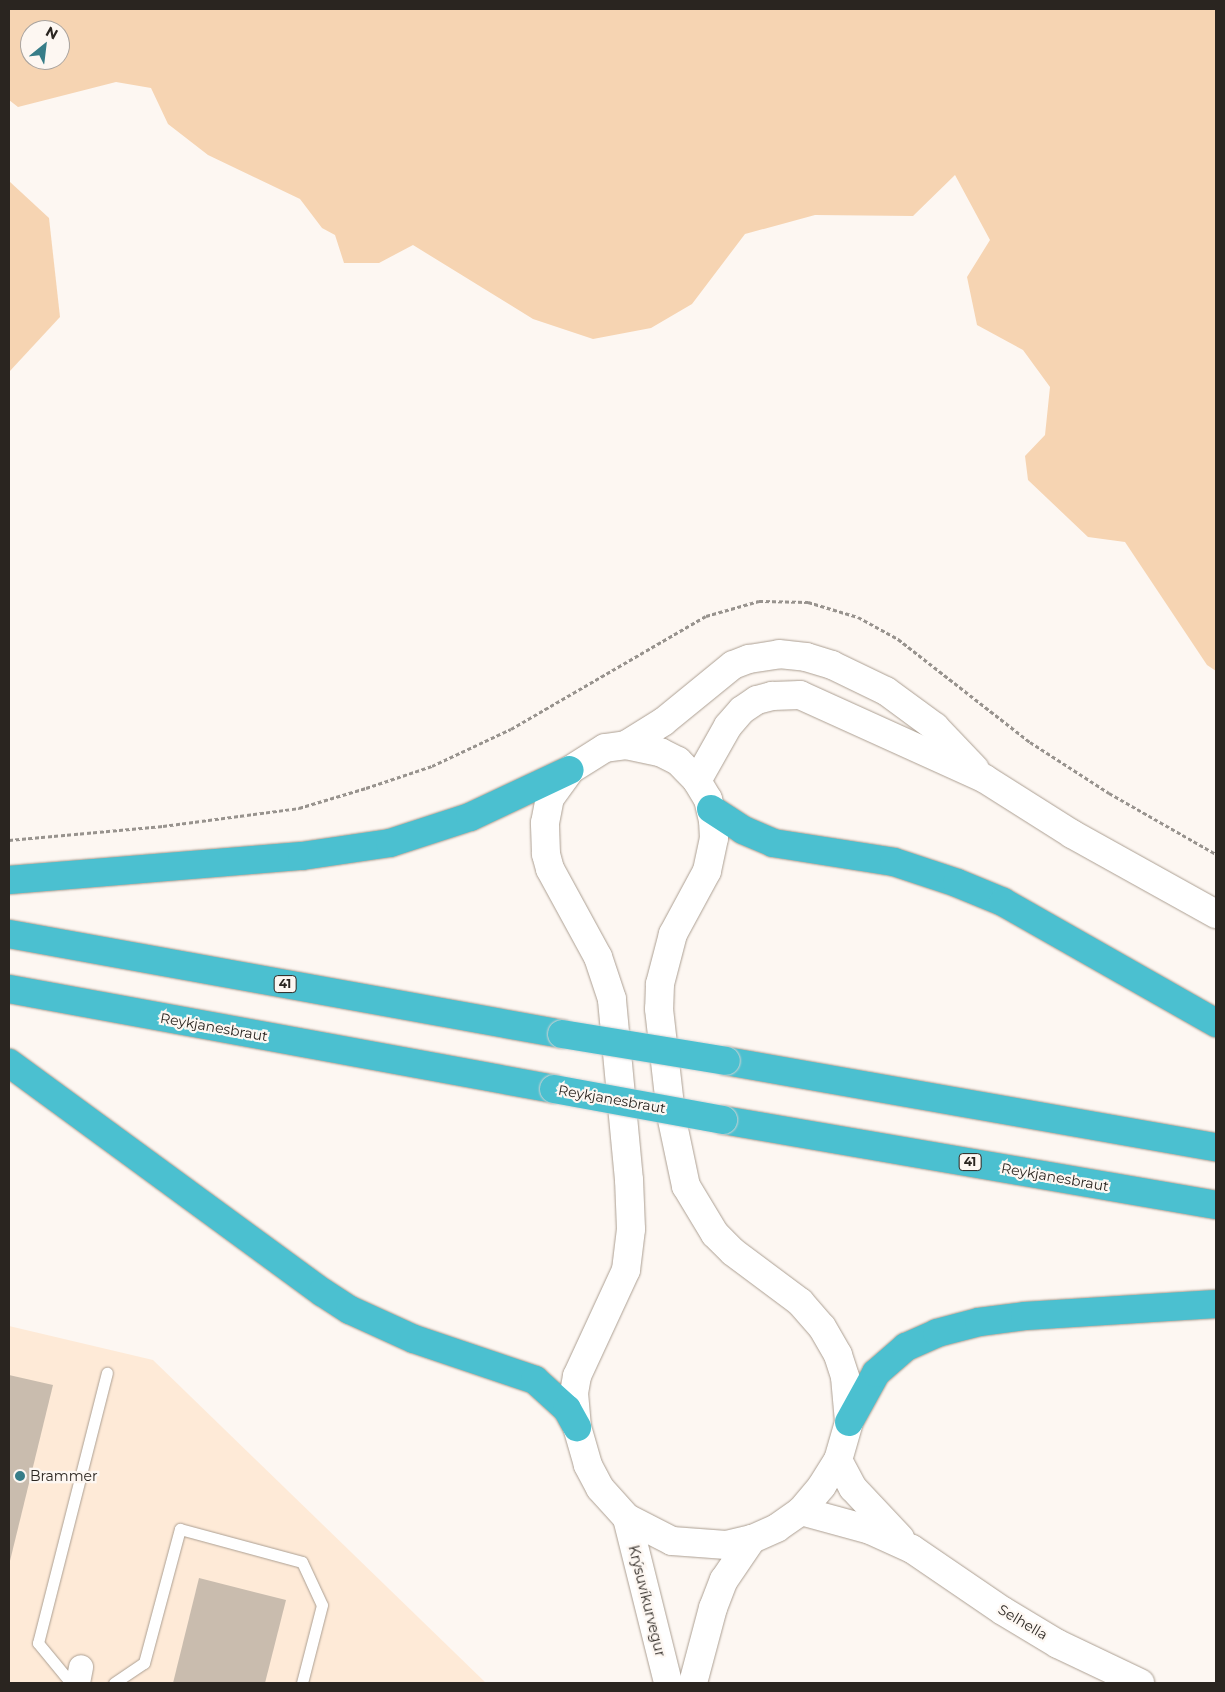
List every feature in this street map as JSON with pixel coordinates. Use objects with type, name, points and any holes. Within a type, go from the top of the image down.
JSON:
[{"type":"highway","points":[[9,880],[302,856],[390,843],[462,820],[570,770]]},
{"type":"highway","points":[[711,809],[743,830],[773,843],[876,858],[957,882],[1003,902],[1216,1023]]},
{"type":"highway","name":"41","points":[[9,934],[562,1034],[1216,1147]]},
{"type":"highway","name":"Reykjanesbraut","points":[[9,989],[723,1120],[1216,1205]]},
{"type":"highway","points":[[9,1063],[322,1292],[373,1321],[414,1340],[534,1380],[553,1392],[567,1409],[577,1427]]},
{"type":"highway","points":[[849,1422],[876,1373],[906,1347],[937,1333],[979,1322],[1025,1316],[1216,1304]]},
{"type":"main road","points":[[626,745],[663,722],[733,666],[749,659],[779,654],[806,657],[832,665],[886,691],[935,727],[985,779]]},
{"type":"main road","points":[[697,781],[728,726],[742,710],[757,700],[785,694],[821,703],[985,779],[1072,834],[1216,914]]},
{"type":"main road","points":[[626,745],[660,752],[678,761],[697,781],[711,809],[714,838],[707,871],[673,934],[660,984],[661,1028],[678,1159],[686,1186],[715,1234],[733,1252],[800,1302],[830,1338],[844,1377],[849,1422],[838,1460],[822,1486],[801,1511],[777,1528],[752,1539],[726,1545],[672,1541],[626,1518],[600,1488],[588,1465],[577,1427],[574,1393],[577,1376],[590,1342],[621,1284],[631,1229],[625,1112],[612,1000],[598,957],[558,886],[546,854],[545,823],[550,798],[570,770],[606,748],[626,745]]},
{"type":"main road","name":"Selhella","points":[[838,1460],[853,1488],[912,1549]]},
{"type":"main road","name":"Selhella","points":[[801,1511],[870,1530],[912,1549],[1050,1639],[1140,1683]]},
{"type":"main road","name":"Krýsuvíkurvegur","points":[[626,1518],[668,1683]]},
{"type":"main road","points":[[693,1683],[713,1608],[724,1580],[752,1539]]},
{"type":"lane","points":[[77,1678],[38,1643],[107,1373]]},
{"type":"lane","points":[[114,1683],[144,1662],[180,1529],[302,1562],[322,1605],[302,1683]]},
{"type":"shaded area","points":[[9,9],[1216,9],[1216,671],[1207,665],[1125,542],[1088,537],[1028,480],[1025,456],[1045,435],[1050,387],[1023,350],[977,325],[967,277],[990,240],[955,175],[913,216],[815,215],[745,234],[692,304],[651,328],[593,339],[533,319],[413,245],[379,263],[344,263],[335,235],[322,228],[300,199],[208,155],[168,124],[151,88],[116,82],[18,107],[9,100]]},
{"type":"shaded area","points":[[9,181],[49,218],[60,317],[9,372]]},
{"type":"shaded area","points":[[9,1326],[153,1360],[486,1683],[9,1683]]},
{"type":"building","name":"Brammer","points":[[9,1375],[53,1385],[9,1565]]},
{"type":"building","points":[[199,1578],[286,1600],[265,1683],[173,1683]]},
{"type":"place","name":"Brammer","points":[[20,1476]]}]
